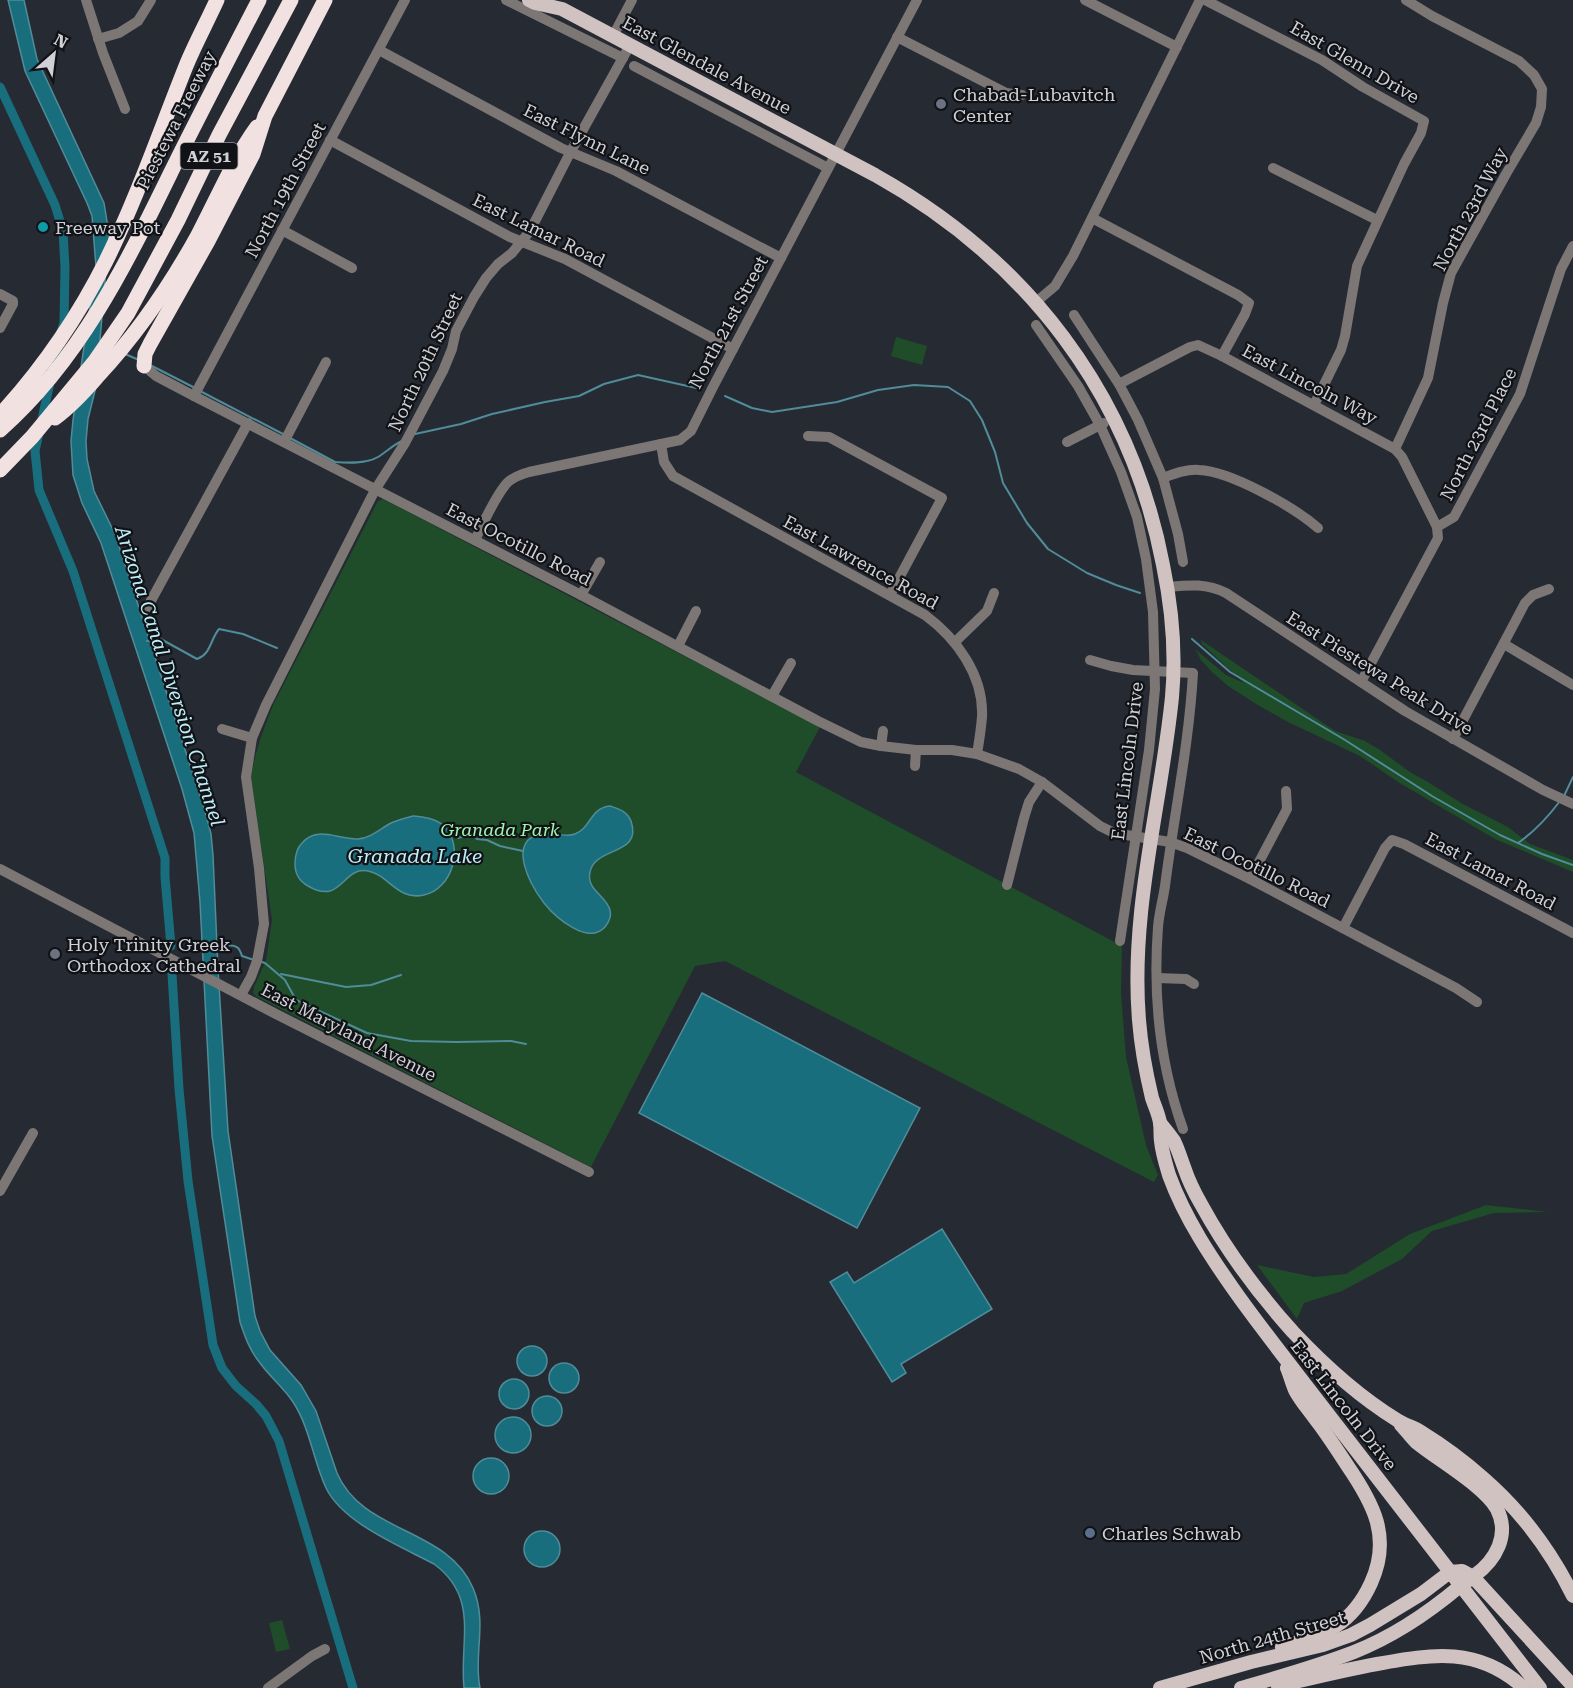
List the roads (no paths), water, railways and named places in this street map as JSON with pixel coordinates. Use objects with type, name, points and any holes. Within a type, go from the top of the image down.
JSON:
[{"type":"highway","points":[[5,418],[52,351],[94,284],[138,190],[187,64],[217,0]]},
{"type":"highway","name":"Piestewa Freeway","points":[[5,418],[43,385],[79,340],[121,273],[259,0]]},
{"type":"highway","name":"AZ 51","points":[[3,467],[32,437],[95,361],[128,313],[291,0]]},
{"type":"highway","points":[[32,437],[70,406],[134,335],[197,236],[242,148],[265,116],[326,0]]},
{"type":"highway","points":[[144,366],[145,354],[150,344],[208,241],[253,154],[265,116]]},
{"type":"main road","name":"East Glendale Avenue","points":[[529,0],[535,3],[558,4],[630,45],[836,153]]},
{"type":"main road","name":"East Lincoln Drive","points":[[836,153],[900,189],[939,215],[1004,269],[1036,302],[1084,366],[1113,417],[1143,485],[1153,518],[1167,587],[1172,633],[1172,692],[1144,882],[1138,935],[1137,986],[1140,1041],[1151,1094],[1160,1123],[1161,1145],[1170,1175],[1204,1246],[1273,1345],[1540,1688]]},
{"type":"main road","name":"East Lincoln Drive","points":[[1160,1123],[1174,1142],[1200,1202],[1215,1229],[1272,1307],[1326,1366],[1352,1388],[1398,1421],[1427,1436],[1481,1476],[1498,1492],[1523,1518],[1548,1551],[1573,1596]]},
{"type":"main road","points":[[1251,1662],[1281,1648],[1319,1636],[1340,1623],[1355,1609],[1365,1595],[1374,1577],[1378,1558],[1379,1530],[1371,1503],[1296,1391],[1282,1355]]},
{"type":"main road","name":"North 24th Street","points":[[1241,1688],[1326,1662],[1370,1645],[1422,1614],[1473,1577],[1496,1554],[1502,1532],[1497,1509],[1480,1490],[1414,1441],[1398,1421]]},
{"type":"main road","points":[[1450,1572],[1462,1571],[1473,1577],[1573,1686]]},
{"type":"main road","name":"North 24th Street","points":[[1160,1688],[1251,1662],[1310,1649],[1351,1635],[1393,1612],[1450,1572]]},
{"type":"main road","points":[[1268,1688],[1404,1659],[1442,1655],[1453,1655],[1481,1662],[1503,1672],[1524,1688]]},
{"type":"street","points":[[86,0],[98,39],[125,109]]},
{"type":"street","points":[[98,39],[119,33],[138,21],[151,0]]},
{"type":"street","name":"North 19th Street","points":[[194,396],[405,0]]},
{"type":"street","points":[[506,0],[623,58]]},
{"type":"street","points":[[614,36],[632,0]]},
{"type":"street","name":"North 21st Street","points":[[475,540],[501,491],[508,482],[518,476],[680,440],[691,431],[917,0]]},
{"type":"street","points":[[1085,0],[1177,47]]},
{"type":"street","points":[[1036,302],[1055,286],[1073,256],[1200,0]]},
{"type":"street","name":"East Glenn Drive","points":[[1205,0],[1322,60],[1424,121],[1421,132],[1377,220]]},
{"type":"street","name":"North 23rd Way","points":[[1395,449],[1428,378],[1443,303],[1452,273],[1536,123],[1541,107],[1542,89],[1534,75],[1519,61],[1406,0]]},
{"type":"street","points":[[897,36],[1006,93],[1022,95]]},
{"type":"street","name":"North 20th Street","points":[[241,995],[257,961],[264,924],[259,868],[246,777],[252,738],[266,705],[375,490],[405,443],[443,371],[456,331],[474,297],[486,278],[530,231],[630,45]]},
{"type":"street","name":"East Flynn Lane","points":[[379,50],[570,153],[616,171],[780,258]]},
{"type":"street","points":[[634,66],[828,168]]},
{"type":"street","name":"East Lamar Road","points":[[330,141],[510,237],[565,259],[733,349]]},
{"type":"street","points":[[1273,168],[1377,220],[1357,266],[1341,350],[1314,405]]},
{"type":"street","points":[[1092,218],[1249,303],[1222,356]]},
{"type":"street","points":[[282,230],[352,268]]},
{"type":"street","name":"North 23rd Place","points":[[1361,682],[1437,532],[1454,517],[1520,394],[1561,269],[1573,246]]},
{"type":"street","points":[[0,294],[13,301],[0,328]]},
{"type":"street","points":[[1074,315],[1119,384],[1138,420],[1163,478],[1183,562]]},
{"type":"street","name":"East Lincoln Drive","points":[[1036,325],[1078,386],[1100,425],[1121,472],[1137,517],[1148,570],[1156,672],[1149,750],[1120,941]]},
{"type":"street","name":"East Lincoln Way","points":[[1119,384],[1190,346],[1198,345],[1222,356],[1395,449],[1402,457],[1437,532]]},
{"type":"street","points":[[284,442],[326,362]]},
{"type":"street","name":"East Ocotillo Road","points":[[144,366],[156,376],[194,396],[861,742],[916,750],[952,750],[977,754],[1019,769],[1042,782],[1100,826],[1114,833],[1170,842],[1187,848],[1456,988],[1477,1002]]},
{"type":"street","points":[[1067,442],[1113,417]]},
{"type":"street","points":[[147,608],[248,423]]},
{"type":"street","points":[[808,436],[829,437],[904,471],[942,498],[890,595]]},
{"type":"street","name":"East Lawrence Road","points":[[661,444],[664,462],[673,476],[890,595],[937,624],[955,642],[969,665],[979,690],[982,715],[977,754]]},
{"type":"street","points":[[1163,478],[1197,469],[1226,475],[1304,516],[1318,528]]},
{"type":"street","points":[[581,595],[600,562]]},
{"type":"street","name":"East Piestewa Peak Drive","points":[[1167,587],[1192,584],[1216,588],[1405,711],[1543,790],[1573,804]]},
{"type":"street","points":[[1453,739],[1525,603],[1533,595],[1549,589]]},
{"type":"street","points":[[955,642],[987,611],[994,593]]},
{"type":"street","points":[[678,646],[696,611]]},
{"type":"street","points":[[1504,644],[1573,685]]},
{"type":"street","points":[[1090,660],[1111,666],[1156,672],[1192,673],[1186,742],[1158,924],[1158,1013],[1163,1054],[1183,1129]]},
{"type":"street","points":[[772,696],[791,663]]},
{"type":"street","points":[[222,729],[252,738]]},
{"type":"street","points":[[881,746],[883,731]]},
{"type":"street","points":[[915,766],[916,750]]},
{"type":"street","points":[[1007,885],[1029,802],[1042,782]]},
{"type":"street","points":[[1250,879],[1287,809],[1286,791]]},
{"type":"street","name":"East Lamar Road","points":[[1343,928],[1385,848],[1392,840],[1404,844],[1573,933]]},
{"type":"street","name":"East Maryland Avenue","points":[[0,869],[201,975],[590,1172]]},
{"type":"street","points":[[1157,978],[1186,979],[1194,984]]},
{"type":"street","points":[[1160,1123],[1178,1116]]},
{"type":"street","points":[[0,1191],[33,1133]]},
{"type":"street","points":[[268,1688],[325,1649]]},
{"type":"water","points":[[8,0],[24,0],[37,59],[104,203],[109,234],[96,387],[88,419],[87,459],[94,491],[115,534],[211,834],[228,1131],[255,1316],[270,1350],[301,1385],[316,1411],[337,1473],[349,1493],[366,1508],[385,1520],[444,1553],[461,1568],[473,1588],[477,1601],[480,1626],[478,1676],[480,1688],[464,1688],[462,1606],[457,1591],[448,1577],[434,1564],[359,1523],[334,1501],[326,1488],[299,1412],[253,1354],[240,1322],[212,1136],[200,902],[194,833],[182,789],[101,543],[82,503],[73,475],[71,441],[73,420],[96,267],[92,216],[25,71]]},
{"type":"water","name":"Granada Lake","points":[[610,806],[627,815],[633,832],[625,846],[600,858],[590,872],[591,883],[605,900],[611,915],[605,927],[598,932],[590,933],[564,922],[544,903],[528,875],[523,853],[525,844],[532,837],[544,833],[575,834],[598,810]]},
{"type":"water","name":"Granada Lake","points":[[413,816],[432,819],[443,825],[450,834],[453,844],[453,865],[449,875],[434,891],[415,896],[407,894],[382,877],[368,871],[352,874],[335,889],[328,891],[319,891],[308,886],[298,877],[295,868],[296,856],[300,845],[308,838],[321,834],[351,839],[363,838],[391,823]]},
{"type":"water","points":[[702,993],[920,1108],[857,1228],[639,1113]]},
{"type":"water","points":[[942,1229],[992,1309],[901,1364],[906,1373],[892,1382],[830,1282],[847,1272],[854,1283]]},
{"type":"water","points":[[532,1346],[538,1347],[546,1355],[546,1367],[538,1375],[532,1376],[526,1375],[518,1367],[517,1361],[518,1355],[526,1347]]},
{"type":"water","points":[[564,1363],[570,1364],[578,1372],[578,1384],[570,1392],[564,1393],[558,1392],[550,1384],[549,1378],[550,1372],[558,1364]]},
{"type":"water","points":[[514,1379],[520,1380],[528,1388],[528,1400],[520,1408],[514,1409],[508,1408],[500,1400],[499,1394],[500,1388],[508,1380]]},
{"type":"water","points":[[547,1396],[553,1397],[561,1405],[561,1417],[553,1425],[547,1426],[541,1425],[533,1417],[532,1411],[533,1405],[541,1397]]},
{"type":"water","points":[[513,1417],[526,1422],[531,1435],[526,1448],[513,1453],[500,1448],[495,1435],[500,1422]]},
{"type":"water","points":[[491,1458],[504,1463],[509,1476],[504,1489],[491,1494],[478,1489],[473,1476],[478,1463]]},
{"type":"water","points":[[542,1531],[555,1536],[560,1549],[555,1562],[542,1567],[529,1562],[524,1549],[529,1536]]},
{"type":"waterway","points":[[0,87],[55,205],[63,231],[64,323],[61,332]]},
{"type":"waterway","points":[[58,346],[35,451],[39,490],[73,571],[165,858],[171,946]]},
{"type":"waterway","points":[[125,354],[139,360]]},
{"type":"waterway","points":[[152,366],[195,388]]},
{"type":"waterway","points":[[415,434],[461,424],[492,414],[579,396],[604,384],[638,375],[701,389]]},
{"type":"waterway","points":[[725,396],[752,408],[772,412],[837,402],[878,390],[914,385],[948,387],[970,401],[982,420],[995,452],[1003,483],[1027,523],[1048,549],[1087,573],[1140,593]]},
{"type":"waterway","points":[[200,391],[283,434]]},
{"type":"waterway","points":[[290,438],[335,462],[346,463],[373,459],[402,441]]},
{"type":"waterway","name":"Arizona Canal Diversion Channel","points":[[147,641],[159,638],[197,659],[208,650],[219,629],[243,634],[277,648]]},
{"type":"waterway","points":[[1192,639],[1230,672],[1345,740],[1432,796],[1500,835],[1573,865]]},
{"type":"waterway","points":[[1564,796],[1573,777]]},
{"type":"waterway","points":[[1518,843],[1530,834],[1560,801]]},
{"type":"waterway","points":[[458,838],[468,835],[523,851]]},
{"type":"waterway","points":[[215,946],[236,946],[242,956],[254,960]]},
{"type":"waterway","points":[[259,961],[265,963],[285,980],[296,1000],[367,1033],[411,1041],[511,1041],[526,1044]]},
{"type":"waterway","points":[[172,974],[179,1089],[188,1181],[213,1345],[222,1368],[236,1386],[266,1416],[279,1441],[353,1688]]},
{"type":"waterway","points":[[281,974],[346,987],[371,985],[401,975]]},
{"type":"place","name":"Chabad-Lubavitch Center","points":[[941,104]]},
{"type":"place","name":"Freeway Pot","points":[[43,227]]},
{"type":"place","name":"Holy Trinity Greek Orthodox Cathedral","points":[[55,954]]},
{"type":"place","name":"Charles Schwab","points":[[1090,1533]]},
{"type":"park label","name":"Granada Park","points":[[500,829]]}]
